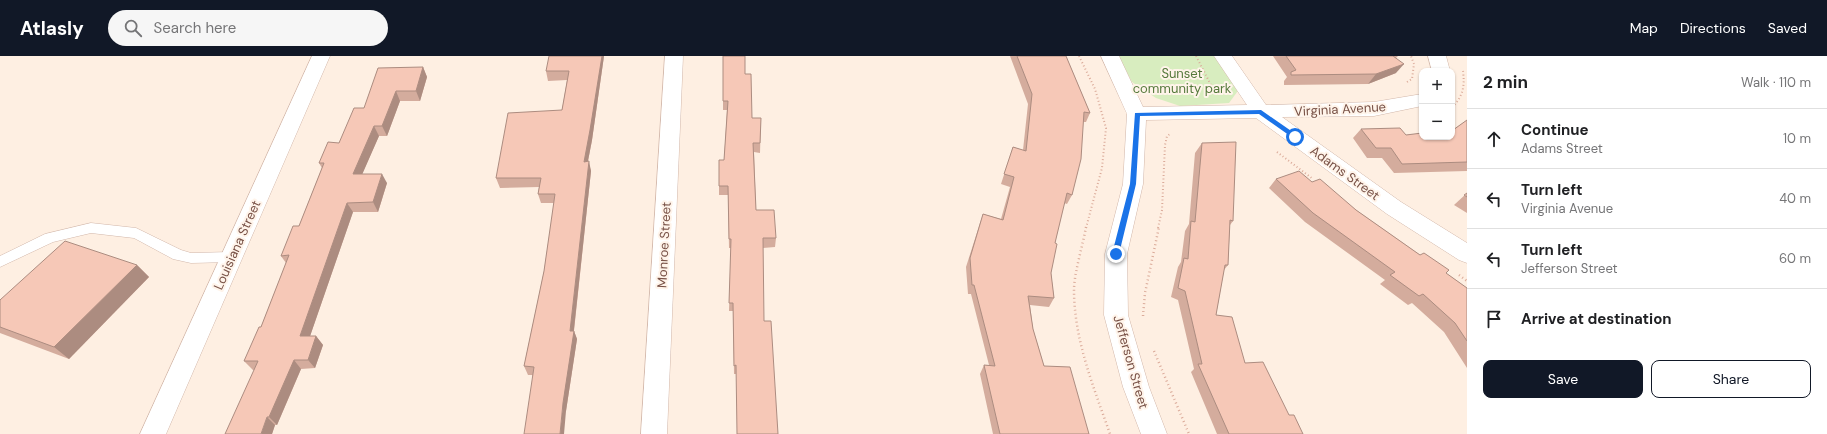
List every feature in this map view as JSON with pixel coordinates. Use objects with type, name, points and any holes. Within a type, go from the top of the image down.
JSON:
[{"type":"street","name":"Louisiana Street","points":[[153,434],[320,56]]},
{"type":"street","name":"Monroe Street","points":[[654,434],[674,56]]},
{"type":"street","name":"Jefferson Street","points":[[1110,56],[1137,114],[1133,184],[1116,254],[1116,315],[1136,387],[1154,434]]},
{"type":"street","name":"Adams Street","points":[[1224,56],[1261,112],[1394,208],[1467,254]]},
{"type":"street","points":[[1437,56],[1440,68]]},
{"type":"street","name":"Virginia Avenue","points":[[1137,114],[1374,109],[1419,101]]},
{"type":"lane","points":[[0,262],[50,238],[91,228],[136,233],[178,255],[191,258],[232,257]]},
{"type":"path","points":[[1079,56],[1095,89],[1106,128]]},
{"type":"path","points":[[1196,56],[1208,76],[1213,89],[1207,96]]},
{"type":"path","points":[[1406,82],[1412,79],[1414,64],[1411,56]]},
{"type":"path","points":[[1455,105],[1465,89],[1464,72],[1461,66]]},
{"type":"path","points":[[1143,321],[1145,293],[1162,210],[1165,146],[1167,136],[1175,130]]},
{"type":"path","points":[[1276,151],[1287,161],[1319,183]]},
{"type":"path","points":[[1456,273],[1467,281]]},
{"type":"path","points":[[1153,348],[1189,434]]},
{"type":"green space","name":"Sunset community park","points":[[1118,56],[1219,56],[1240,88],[1229,103],[1180,106],[1156,98],[1132,82]]},
{"type":"building","points":[[549,56],[602,56],[584,162],[589,161],[570,331],[574,331],[563,403],[560,434],[524,434],[534,367],[524,366],[544,271],[555,194],[538,194],[541,178],[496,178],[508,113],[562,110],[569,71],[546,71]]},
{"type":"building","points":[[723,56],[745,56],[745,74],[751,74],[752,118],[761,118],[760,143],[753,143],[756,210],[774,210],[776,238],[763,238],[764,321],[771,321],[778,434],[737,434],[733,303],[729,303],[731,239],[729,239],[728,186],[719,186],[719,160],[724,160],[728,101],[723,101]]},
{"type":"building","points":[[1017,56],[1066,56],[1090,113],[1084,112],[1081,159],[1072,195],[1067,193],[1055,243],[1057,244],[1051,273],[1054,298],[1028,296],[1033,329],[1044,366],[1070,367],[1089,434],[1000,434],[984,365],[995,366],[974,285],[972,285],[970,258],[983,214],[1003,220],[1014,177],[1004,174],[1013,147],[1026,151],[1032,94]]},
{"type":"building","points":[[1286,56],[1393,56],[1404,64],[1376,74],[1291,75],[1291,72],[1296,70]]},
{"type":"building","points":[[423,67],[416,91],[396,91],[382,126],[374,126],[353,174],[382,174],[373,202],[347,203],[300,336],[316,336],[308,360],[294,360],[269,417],[267,417],[261,434],[225,434],[258,361],[244,361],[259,327],[261,327],[289,255],[281,256],[293,226],[299,226],[324,163],[319,163],[328,142],[339,143],[354,108],[364,108],[378,68]]},
{"type":"building","points":[[1467,120],[1467,162],[1402,164],[1391,148],[1376,148],[1361,129],[1400,128],[1406,135],[1419,133],[1419,140],[1455,140],[1455,129]]},
{"type":"building","points":[[1236,142],[1233,221],[1230,220],[1228,265],[1225,265],[1216,315],[1232,317],[1245,363],[1263,362],[1289,415],[1294,415],[1303,434],[1229,434],[1198,364],[1202,364],[1185,291],[1178,288],[1184,258],[1188,259],[1191,221],[1195,222],[1202,143]]},
{"type":"building","points":[[1299,171],[1312,182],[1320,179],[1356,210],[1420,255],[1424,253],[1449,270],[1446,273],[1467,288],[1467,341],[1455,323],[1423,294],[1419,296],[1390,275],[1395,272],[1313,213],[1276,179]]},
{"type":"building","points":[[65,241],[137,265],[54,347],[0,327],[0,300]]},
{"type":"route","points":[[1116,254],[1133,184],[1137,114],[1261,112],[1295,137]]}]
